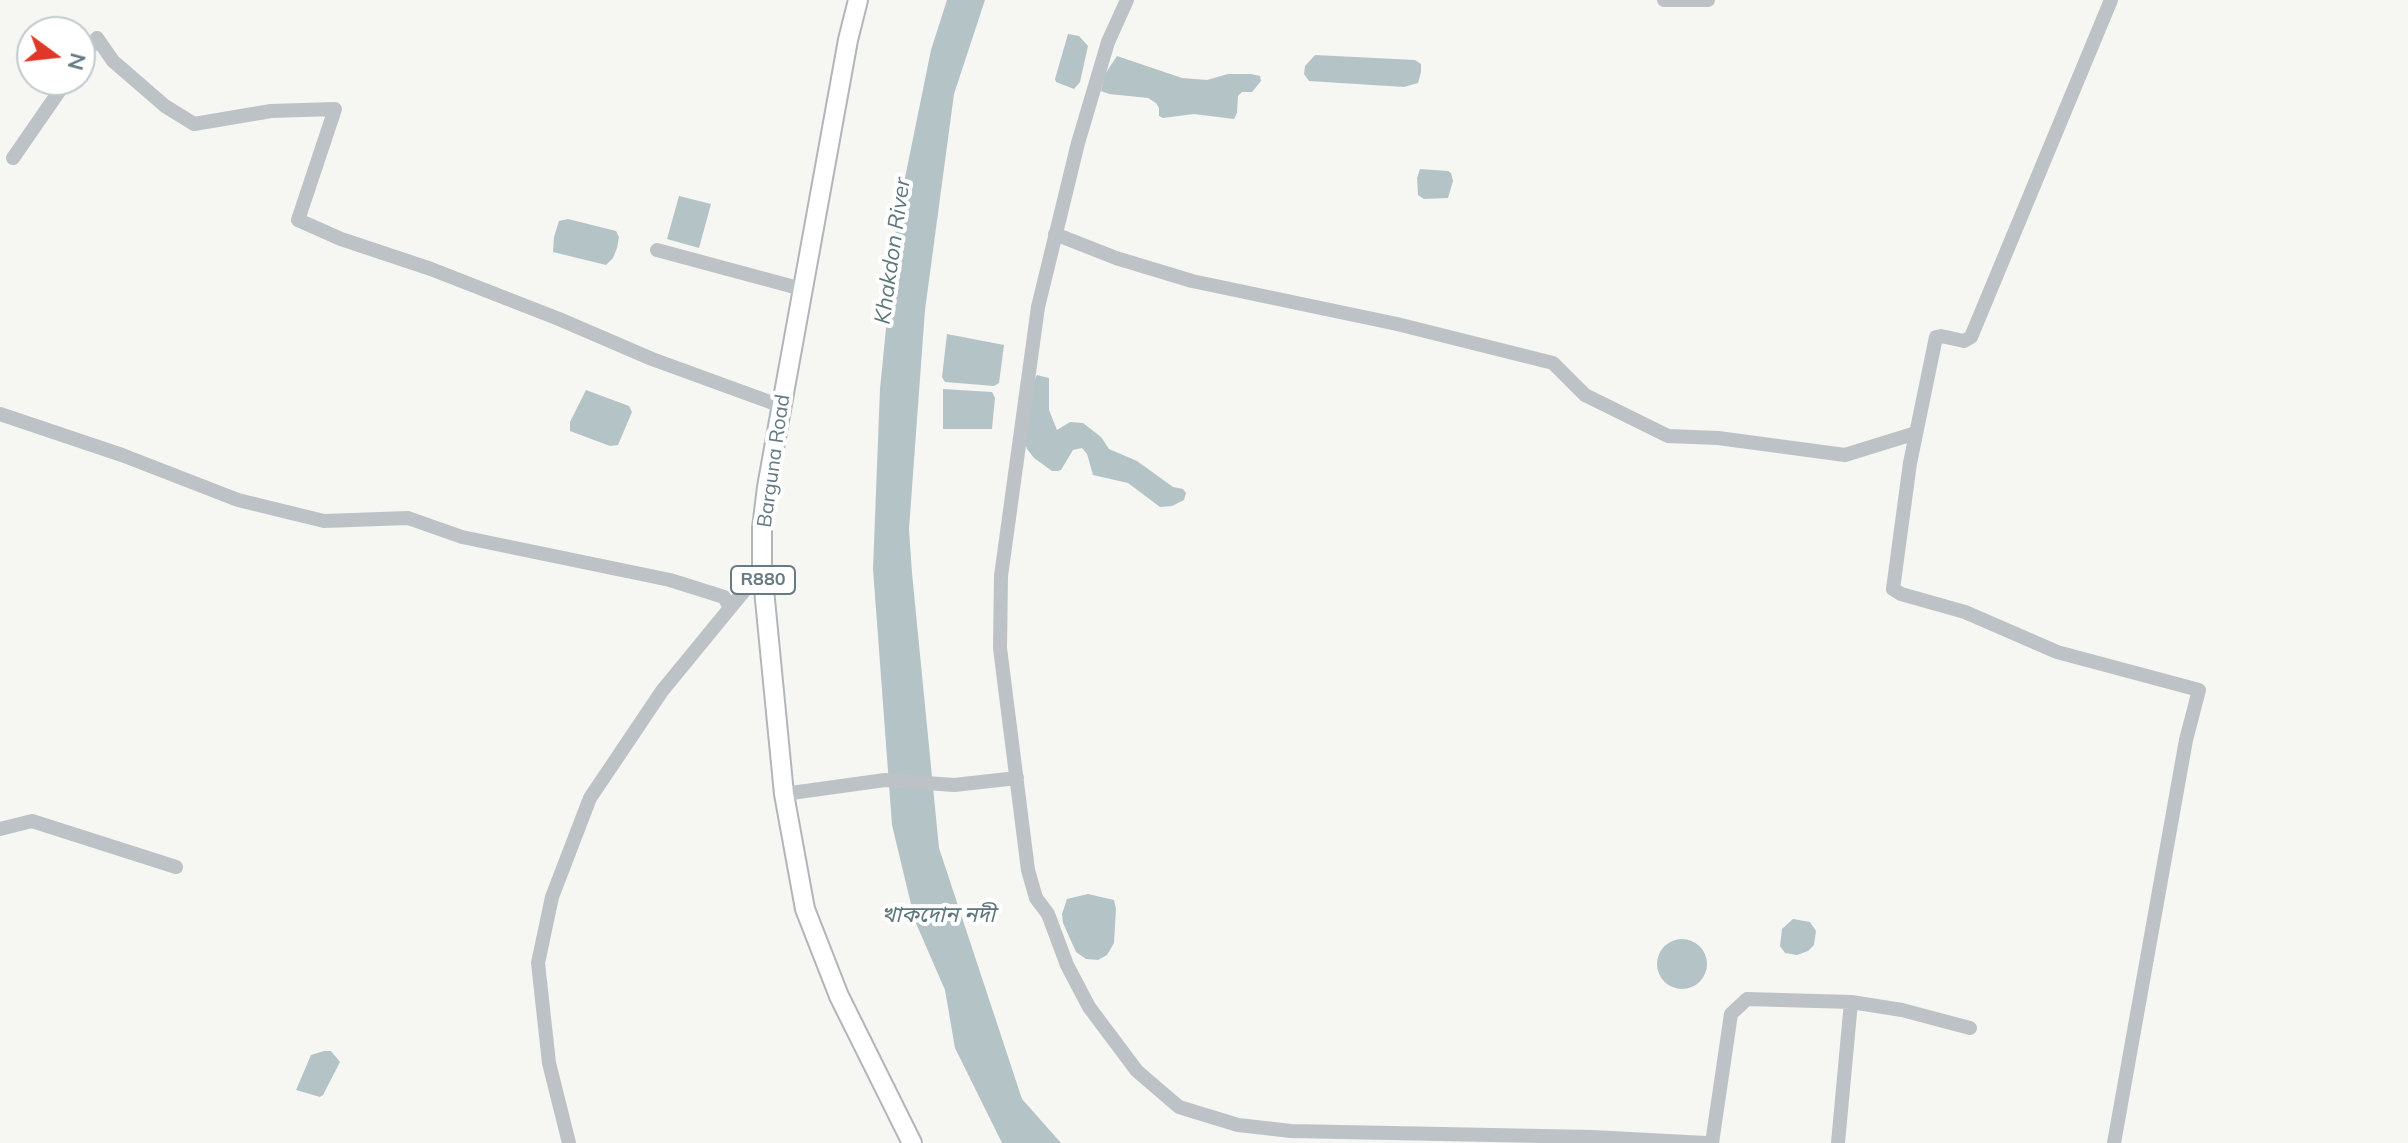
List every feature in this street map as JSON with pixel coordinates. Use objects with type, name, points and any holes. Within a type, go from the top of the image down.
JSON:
[{"type":"main road","name":"Barguna Road","points":[[858,0],[781,406],[765,501],[762,569],[784,794],[805,909],[839,996],[912,1143]]},
{"type":"street","points":[[1127,0],[1108,42],[1078,143],[1038,307],[1001,576],[1000,648],[1028,870],[1036,898],[1048,914],[1067,965],[1089,1007],[1137,1071],[1179,1107],[1238,1125],[1291,1131],[1592,1137],[1709,1143],[1731,1014],[1747,999],[1851,1002],[1902,1010],[1970,1028]]},
{"type":"street","points":[[1664,0],[1708,0]]},
{"type":"street","points":[[2111,0],[1971,337],[1964,341],[1936,337],[1916,433],[1896,562],[1895,592],[1965,612],[2057,652],[2199,690],[2186,740],[2114,1143]]},
{"type":"street","points":[[96,39],[113,61],[165,106],[194,124],[271,111],[335,109],[298,220],[341,239],[431,269],[559,319],[652,359],[781,406]]},
{"type":"street","points":[[13,158],[56,96]]},
{"type":"street","points":[[1055,234],[1116,258],[1192,281],[1397,324],[1553,363],[1585,395],[1668,436],[1718,438],[1845,455],[1916,433]]},
{"type":"street","points":[[657,250],[802,289]]},
{"type":"street","points":[[0,414],[122,455],[238,500],[324,521],[408,518],[462,537],[670,580],[724,597],[730,608]]},
{"type":"street","points":[[569,1143],[549,1063],[538,963],[552,897],[590,798],[662,691],[762,569]]},
{"type":"street","points":[[784,794],[885,780],[954,785],[1017,778]]},
{"type":"street","points":[[0,829],[32,821],[176,867]]},
{"type":"street","points":[[1838,1143],[1851,1002]]},
{"type":"water","name":"খাকদোন নদী","points":[[947,0],[985,0],[954,94],[925,310],[909,529],[939,848],[1022,1099],[1061,1143],[1002,1143],[955,1048],[945,990],[915,921],[892,825],[873,569],[880,389],[897,217],[931,50]]},
{"type":"water","points":[[1068,34],[1079,36],[1088,46],[1080,82],[1074,89],[1055,79]]},
{"type":"water","points":[[1315,55],[1415,60],[1421,64],[1421,72],[1418,83],[1404,87],[1309,81],[1304,74],[1305,66]]},
{"type":"water","points":[[1117,56],[1182,78],[1207,80],[1228,74],[1251,74],[1260,76],[1261,81],[1252,92],[1242,92],[1238,96],[1234,119],[1194,114],[1163,118],[1159,116],[1156,103],[1148,98],[1101,91],[1105,74]]},
{"type":"water","points":[[1420,169],[1451,173],[1453,181],[1448,198],[1424,199],[1418,195]]},
{"type":"water","points":[[679,196],[711,204],[699,248],[667,239]]},
{"type":"water","points":[[568,219],[616,231],[619,237],[617,248],[606,265],[553,252],[559,221]]},
{"type":"water","points":[[947,334],[1004,345],[999,383],[994,386],[945,382],[942,377]]},
{"type":"water","points":[[1037,375],[1049,378],[1049,410],[1057,430],[1070,422],[1083,423],[1101,437],[1109,449],[1137,461],[1173,487],[1183,489],[1186,493],[1184,500],[1160,507],[1128,483],[1093,475],[1082,448],[1073,450],[1058,471],[1052,471],[1034,458],[1024,439],[1032,384]]},
{"type":"water","points":[[943,389],[992,392],[995,398],[992,429],[943,429]]},
{"type":"water","points":[[586,390],[629,406],[632,412],[618,445],[610,446],[570,431],[570,422]]},
{"type":"water","points":[[1088,894],[1114,900],[1116,909],[1114,943],[1107,955],[1098,960],[1086,959],[1076,952],[1063,923],[1062,914],[1067,899]]},
{"type":"water","points":[[1793,919],[1810,922],[1816,931],[1814,945],[1797,955],[1785,953],[1780,946],[1782,929]]},
{"type":"water","points":[[1682,939],[1699,947],[1707,964],[1699,981],[1682,989],[1665,981],[1657,964],[1665,947]]},
{"type":"water","points":[[331,1051],[340,1062],[323,1095],[320,1097],[296,1090],[311,1055]]},
{"type":"water label","name":"Khakdon River","points":[[893,251]]}]
